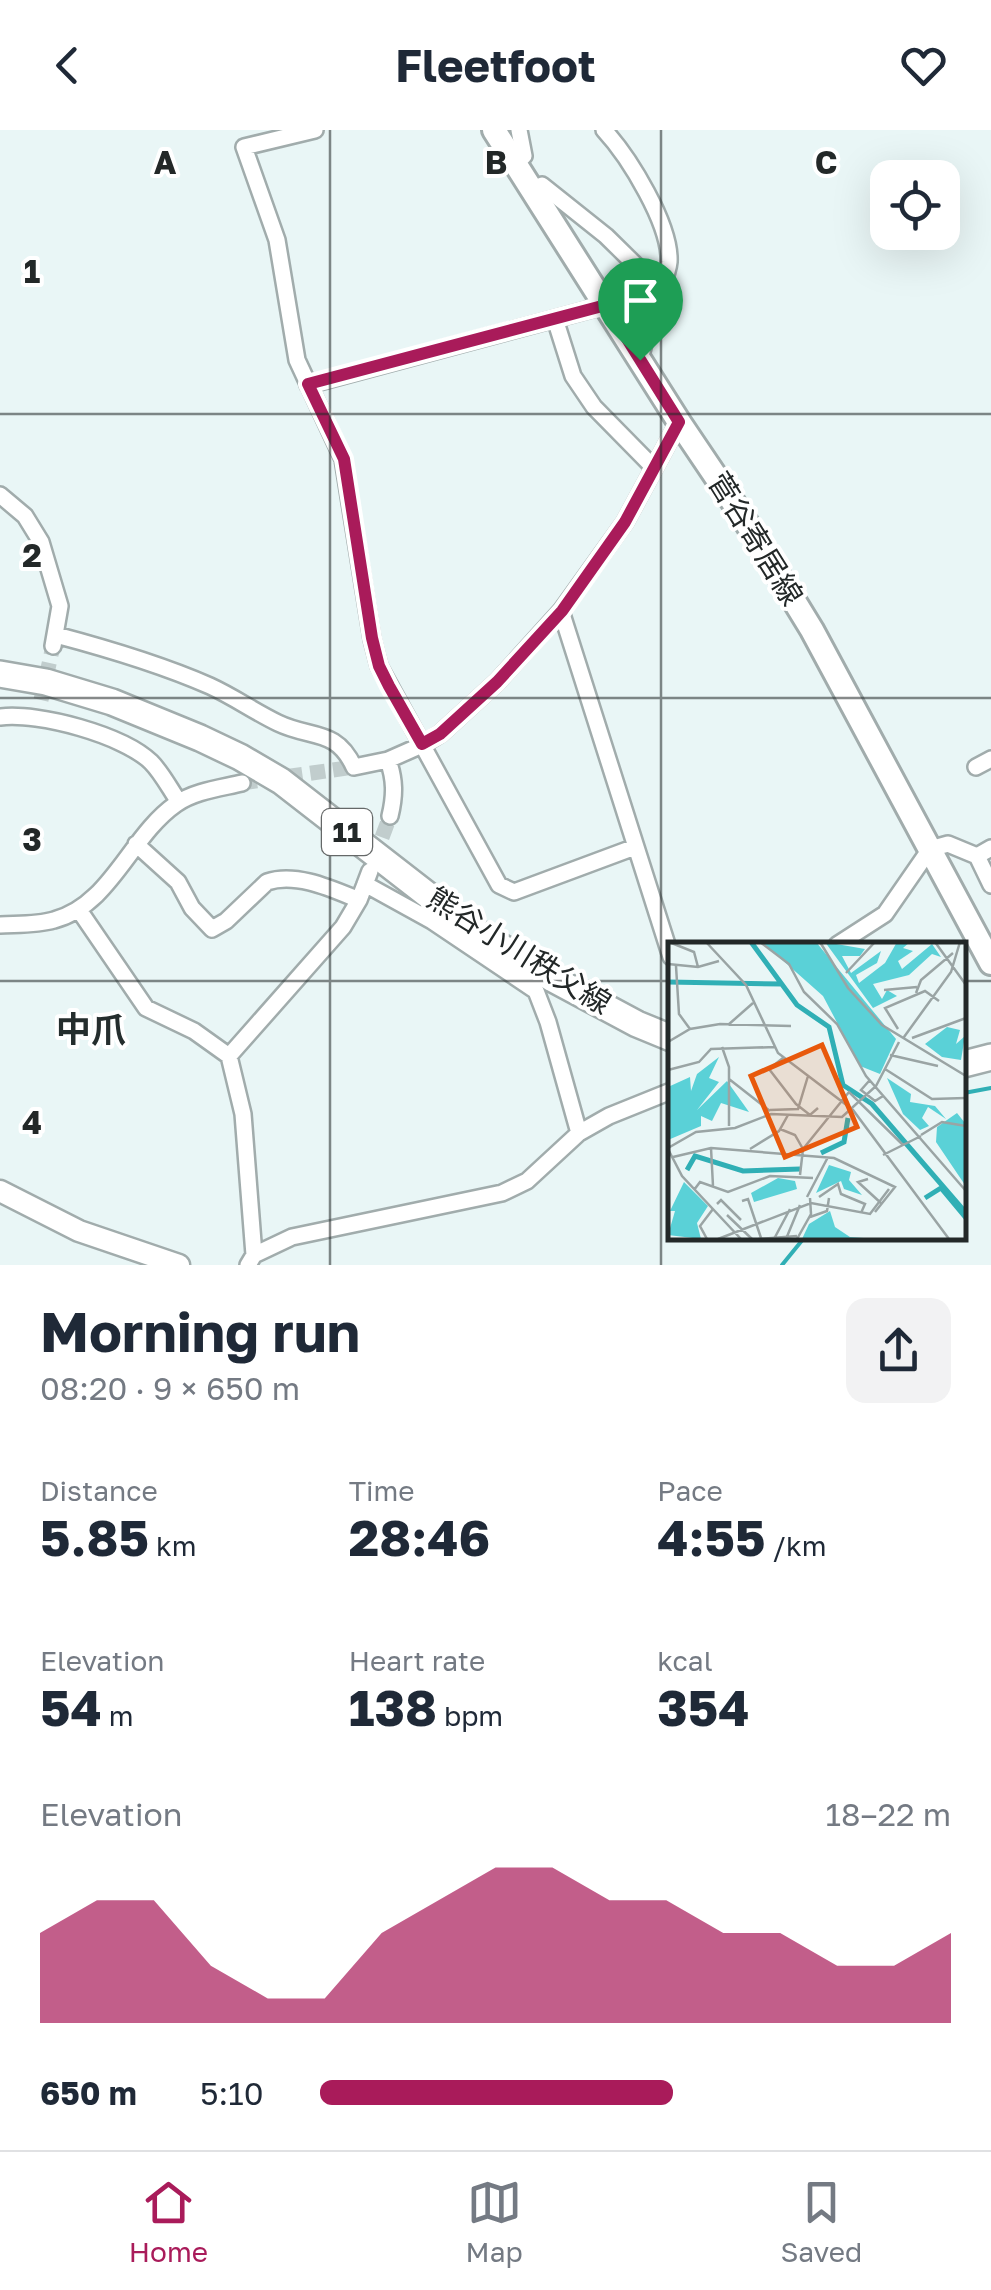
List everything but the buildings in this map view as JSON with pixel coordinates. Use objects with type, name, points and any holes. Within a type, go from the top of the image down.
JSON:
[{"type":"main road","name":"菅谷寄居線","points":[[494,130],[812,630],[991,963]]},
{"type":"main road","name":"熊谷小川秩父線","points":[[0,674],[46,682],[112,702],[240,757],[282,782],[469,927],[553,979],[668,1037]]},
{"type":"main road","points":[[966,1063],[991,1057]]},
{"type":"street","points":[[315,130],[258,137],[244,147],[278,240],[296,360],[344,459],[379,666],[500,885],[520,890],[635,847]]},
{"type":"street","points":[[514,164],[524,156],[519,130]]},
{"type":"street","points":[[604,130],[655,209],[668,246],[669,266],[640,360]]},
{"type":"street","points":[[531,190],[542,185],[606,236],[660,290]]},
{"type":"street","points":[[308,384],[606,305]]},
{"type":"street","points":[[555,319],[572,376],[594,407],[654,468]]},
{"type":"street","points":[[0,495],[24,516],[40,542],[60,606],[55,640],[142,658],[212,687],[280,724],[331,739],[347,751],[354,767],[388,760],[440,734],[497,682],[562,611],[625,522],[679,422]]},
{"type":"street","points":[[562,611],[668,949]]},
{"type":"street","points":[[38,719],[41,700]]},
{"type":"street","points":[[0,717],[38,719],[99,733],[130,746],[153,764],[178,802]]},
{"type":"street","points":[[388,760],[394,796],[390,816]]},
{"type":"street","points":[[0,924],[45,923],[79,910],[100,892],[154,823],[178,802],[242,783]]},
{"type":"street","points":[[136,844],[178,882],[192,908],[212,929],[226,922],[276,879],[365,885],[432,922],[536,991],[578,1134]]},
{"type":"street","points":[[842,942],[885,914],[930,849],[948,844],[984,852],[991,885]]},
{"type":"street","points":[[229,1056],[343,926],[365,885]]},
{"type":"street","points":[[79,910],[146,1008],[194,1030],[229,1056],[243,1114],[251,1260],[292,1237],[502,1193],[526,1181],[578,1134],[609,1116],[668,1092]]},
{"type":"street","points":[[0,1191],[80,1231],[179,1265]]},
{"type":"waterway","points":[[966,1093],[991,1088]]},
{"type":"waterway","points":[[782,1265],[802,1240]]},
{"type":"tunnel","points":[[41,700],[53,646]]},
{"type":"tunnel","points":[[242,783],[354,767]]},
{"type":"tunnel","points":[[374,859],[390,816]]},
{"type":"district","name":"中爪","points":[[91,1030]]},
{"type":"route","points":[[606,305],[640,360],[679,422],[625,522],[562,611],[497,682],[440,734],[422,744],[379,666],[344,459],[308,384],[606,305]]}]
